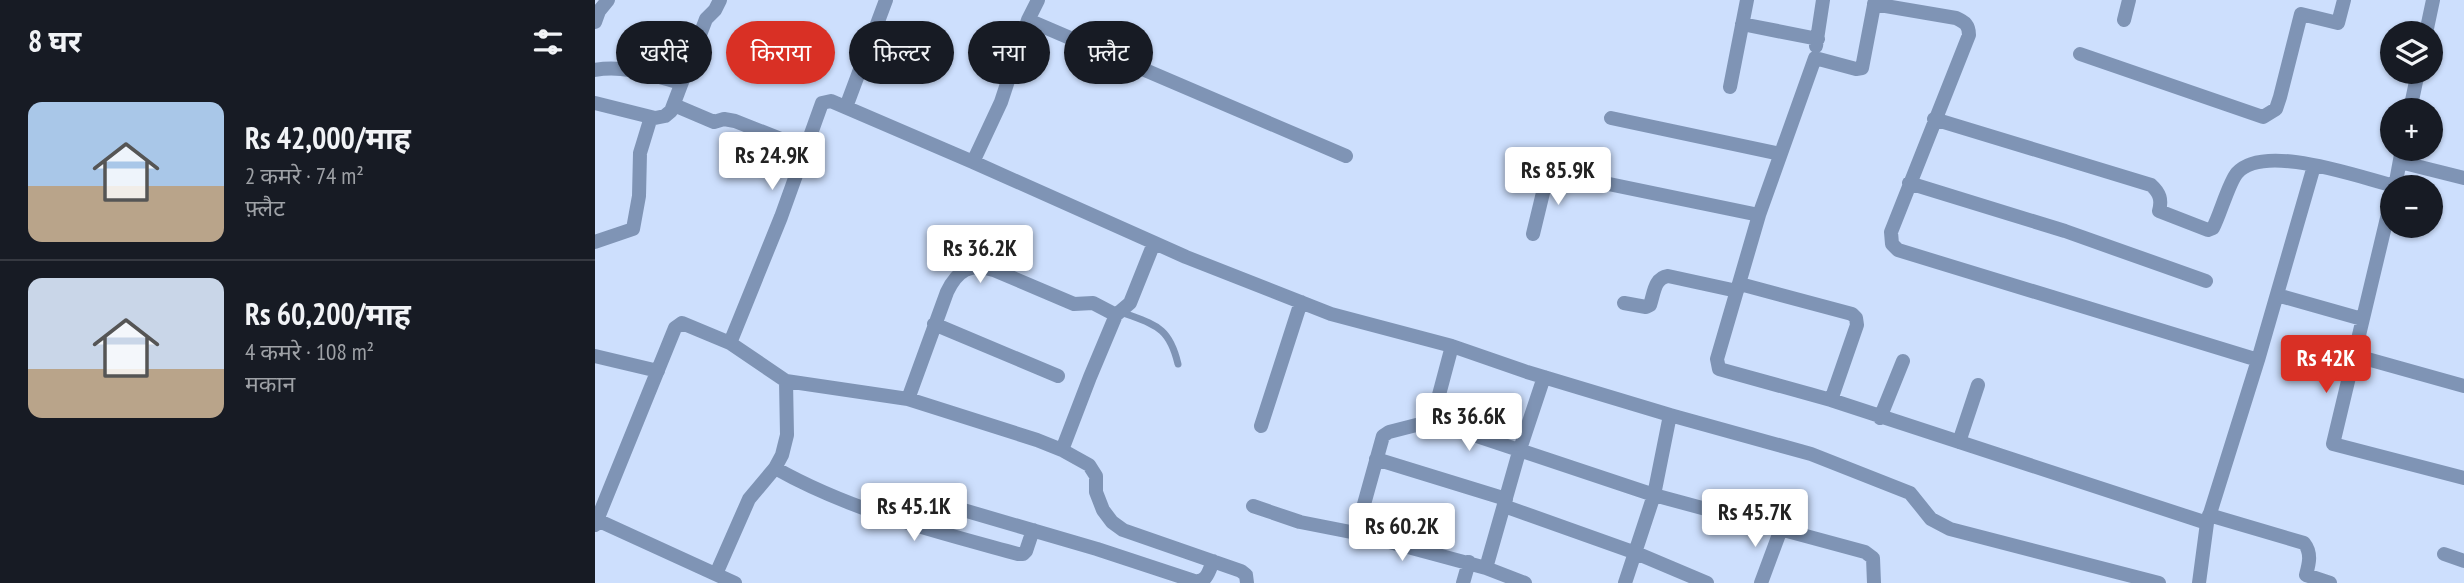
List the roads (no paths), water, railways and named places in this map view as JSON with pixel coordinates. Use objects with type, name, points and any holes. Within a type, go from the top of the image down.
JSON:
[{"type":"street","points":[[595,22],[608,0]]},
{"type":"street","points":[[705,21],[720,0]]},
{"type":"street","points":[[846,107],[886,0]]},
{"type":"street","points":[[973,162],[1000,102],[1028,20],[1038,0]]},
{"type":"street","points":[[1730,87],[1747,0]]},
{"type":"street","points":[[1823,0],[1815,58],[1759,215],[1717,359],[1719,369],[1831,400],[1880,418],[2208,519],[2304,543],[2308,548],[2310,560],[2305,579],[2330,583]]},
{"type":"street","points":[[2124,20],[2129,0]]},
{"type":"street","points":[[2080,54],[2263,117],[2276,108],[2301,14],[2338,23],[2344,0]]},
{"type":"street","points":[[2429,21],[2433,0]]},
{"type":"street","points":[[1815,58],[1856,69],[1862,68],[1875,2],[1965,22],[1969,35],[1909,183],[1891,232],[1892,244],[1898,250],[2258,360]]},
{"type":"street","points":[[1028,20],[1346,156]]},
{"type":"street","points":[[1742,24],[1818,38]]},
{"type":"street","points":[[595,70],[616,69]]},
{"type":"street","points":[[595,103],[651,117],[665,116],[674,106],[681,84]]},
{"type":"street","points":[[730,344],[781,217],[822,103],[831,101],[1154,243],[1331,314],[1452,346],[1670,415],[1811,454],[1910,493],[1931,519],[1950,529],[2123,578],[2159,583]]},
{"type":"street","points":[[674,106],[714,122],[735,121],[806,149]]},
{"type":"street","points":[[595,242],[633,229],[639,196],[640,153],[651,117]]},
{"type":"street","points":[[1611,118],[1780,154]]},
{"type":"street","points":[[1934,119],[2151,185],[2158,191],[2161,202],[2159,211],[2208,230],[2213,228],[2236,174],[2247,166],[2274,160],[2314,166],[2380,183]]},
{"type":"street","points":[[2417,161],[2464,178]]},
{"type":"street","points":[[1512,164],[1759,215]]},
{"type":"street","points":[[2199,583],[2208,519],[2258,360],[2314,166]]},
{"type":"street","points":[[1533,234],[1548,172]]},
{"type":"street","points":[[1909,183],[2065,231],[2206,281]]},
{"type":"street","points":[[2382,238],[2333,444],[2464,478]]},
{"type":"street","points":[[1062,450],[1090,377],[1119,314],[1130,303],[1154,243]]},
{"type":"street","points":[[908,399],[947,292],[956,276],[966,268],[995,270],[1074,304],[1093,303],[1119,314]]},
{"type":"street","points":[[1624,303],[1646,307],[1650,305],[1657,282],[1661,277],[1668,276],[1738,287],[1852,314],[1856,318],[1857,326],[1831,400]]},
{"type":"street","points":[[2277,295],[2362,319]]},
{"type":"street","points":[[1261,426],[1301,302]]},
{"type":"street","points":[[735,583],[596,521],[678,324],[687,324],[730,344],[766,365],[786,381],[908,399],[1062,450],[1089,465],[1096,477],[1096,492],[1103,510],[1112,522],[1123,530],[1241,571],[1246,575],[1247,583]]},
{"type":"street","points":[[934,324],[1058,376]]},
{"type":"street","points":[[1432,421],[1452,346]]},
{"type":"street","points":[[2353,355],[2464,386]]},
{"type":"street","points":[[595,356],[658,371]]},
{"type":"street","points":[[1880,418],[1903,361]]},
{"type":"street","points":[[1486,568],[1519,452],[1544,377]]},
{"type":"street","points":[[716,574],[748,499],[775,468],[782,455],[787,435],[786,381]]},
{"type":"street","points":[[1959,442],[1978,385]]},
{"type":"street","points":[[1625,583],[1654,495],[1670,415]]},
{"type":"street","points":[[1356,533],[1383,436],[1432,421],[1654,495],[1865,552],[1873,558],[1874,583]]},
{"type":"street","points":[[1376,459],[1505,502],[1636,552],[1707,583]]},
{"type":"street","points":[[775,468],[825,495],[881,516],[1018,554],[1026,551],[1033,530]]},
{"type":"street","points":[[905,493],[1194,581],[1199,582],[1207,576],[1213,561]]},
{"type":"street","points":[[1253,506],[1300,522],[1356,533],[1469,562],[1525,583]]},
{"type":"street","points":[[1761,583],[1781,529]]},
{"type":"street","points":[[2444,554],[2464,561]]},
{"type":"street","points":[[1463,583],[1469,562]]},
{"type":"lane","points":[[1119,314],[1159,327],[1174,346],[1178,364]]}]
